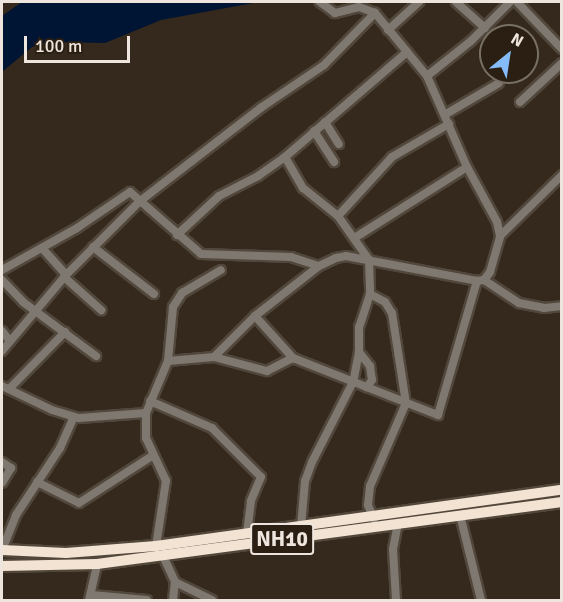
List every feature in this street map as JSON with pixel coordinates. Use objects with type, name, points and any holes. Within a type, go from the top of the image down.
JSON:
[{"type":"highway","points":[[2,550],[66,553],[156,546],[301,527],[375,521],[561,490]]},
{"type":"highway","name":"NH10","points":[[2,566],[97,564],[163,556],[375,521],[398,524],[561,502]]},
{"type":"street","points":[[320,2],[335,13],[359,7],[375,13],[427,76],[446,114],[467,167],[497,222],[500,236]]},
{"type":"street","points":[[388,30],[419,2]]},
{"type":"street","points":[[456,2],[481,24]]},
{"type":"street","points":[[489,24],[510,2]]},
{"type":"street","points":[[517,2],[537,19],[561,49]]},
{"type":"street","points":[[2,351],[33,310],[93,246],[139,202],[262,107],[324,65],[375,13]]},
{"type":"street","points":[[427,76],[479,33]]},
{"type":"street","points":[[177,235],[219,196],[258,176],[285,157],[407,52]]},
{"type":"street","points":[[520,102],[561,63]]},
{"type":"street","points":[[446,114],[497,84]]},
{"type":"street","points":[[325,122],[339,144]]},
{"type":"street","points":[[338,216],[392,157],[449,124]]},
{"type":"street","points":[[314,131],[334,162]]},
{"type":"street","points":[[285,157],[303,188],[338,216],[356,237],[369,260],[370,294],[359,327],[359,352],[353,382],[312,462],[305,481],[301,527]]},
{"type":"street","points":[[356,237],[467,167]]},
{"type":"street","points":[[255,316],[292,358],[406,403],[439,413],[481,280],[500,236],[561,175]]},
{"type":"street","points":[[2,270],[42,248],[129,192],[177,235],[205,255],[291,256],[319,266]]},
{"type":"street","points":[[93,246],[154,294]]},
{"type":"street","points":[[42,248],[65,276],[101,310]]},
{"type":"street","points":[[214,357],[255,316],[319,266],[346,256],[481,280],[519,303],[544,308],[561,306]]},
{"type":"street","points":[[156,546],[166,481],[152,456],[146,438],[147,412],[168,361],[173,307],[182,293],[221,270]]},
{"type":"street","points":[[2,280],[33,310],[96,356]]},
{"type":"street","points":[[370,294],[385,302],[392,313],[406,403],[370,486],[368,505],[375,521]]},
{"type":"street","points":[[2,331],[9,339]]},
{"type":"street","points":[[65,332],[5,388],[74,417],[147,412]]},
{"type":"street","points":[[359,352],[370,366],[372,380],[367,387]]},
{"type":"street","points":[[168,361],[214,357],[267,371],[292,358]]},
{"type":"street","points":[[150,401],[212,428],[261,477],[250,501],[247,534]]},
{"type":"street","points":[[2,550],[9,527],[60,448],[74,417]]},
{"type":"street","points":[[37,483],[79,503],[152,456]]},
{"type":"street","points":[[2,462],[11,468],[2,483]]},
{"type":"street","points":[[460,515],[481,600]]},
{"type":"street","points":[[396,600],[393,549],[398,524]]},
{"type":"street","points":[[163,556],[175,582],[173,600]]},
{"type":"street","points":[[97,564],[91,598],[147,600]]},
{"type":"street","points":[[175,582],[212,600]]},
{"type":"water","points":[[22,2],[259,2],[161,20],[105,43],[48,42],[32,47],[2,72],[2,16]]}]
